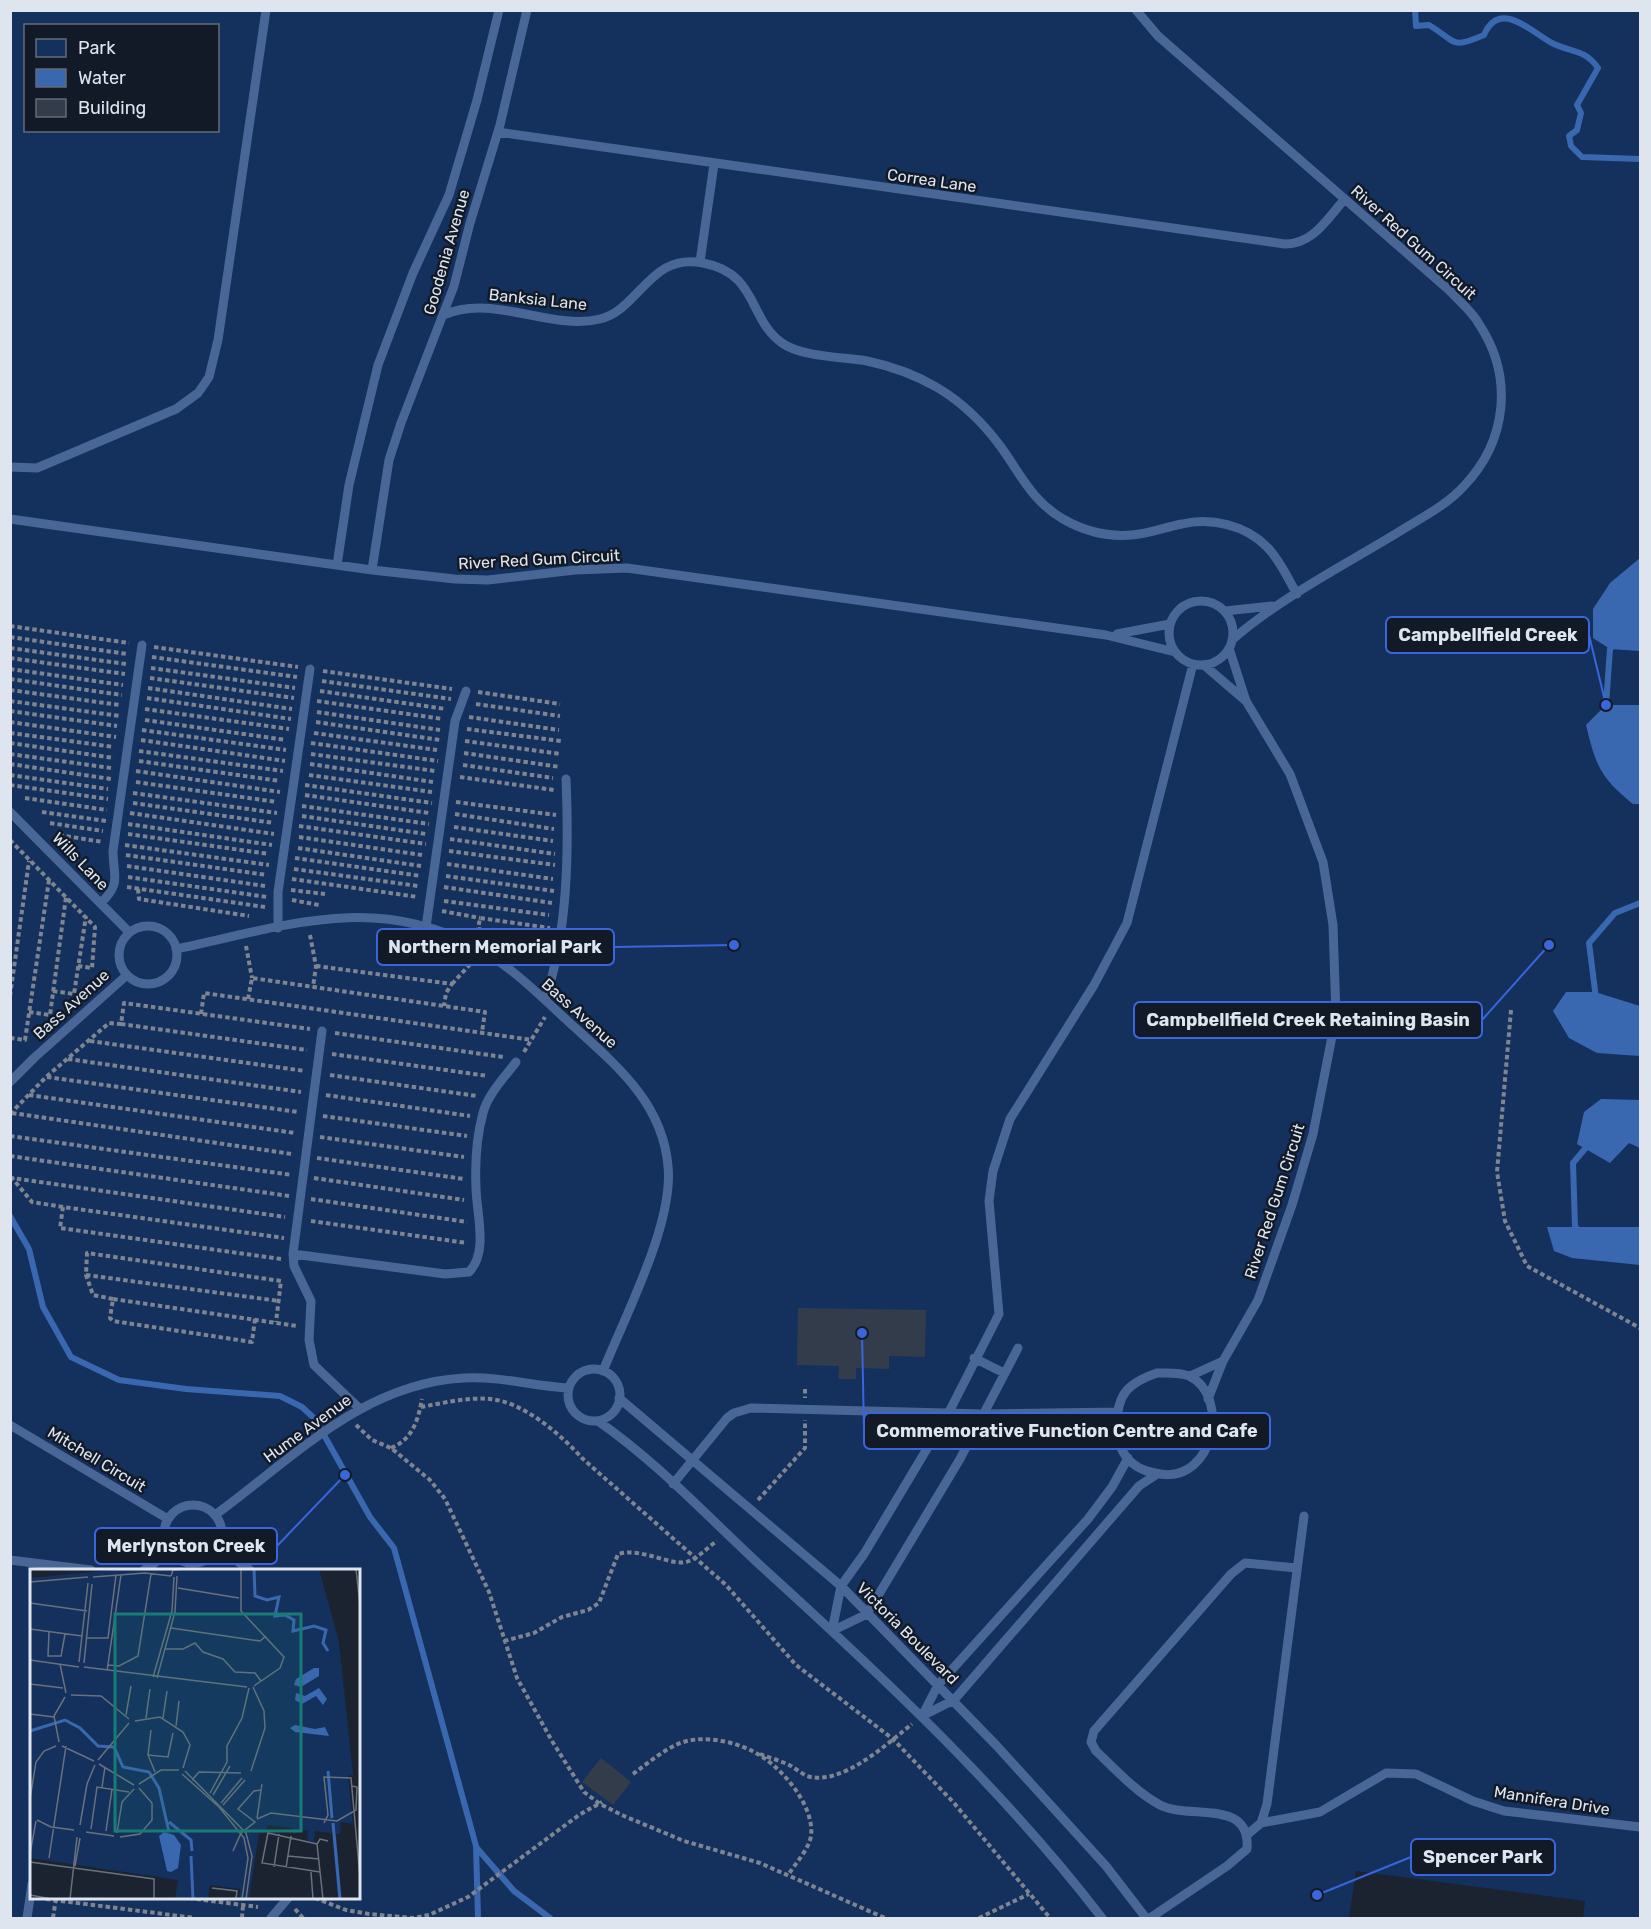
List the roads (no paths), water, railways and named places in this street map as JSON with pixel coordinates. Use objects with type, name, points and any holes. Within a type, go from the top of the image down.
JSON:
[{"type":"lane","points":[[10,467],[37,468],[176,409],[198,393],[209,377],[218,340],[266,10]]},
{"type":"lane","name":"Goodenia Avenue","points":[[337,565],[349,485],[378,365],[413,273],[449,195],[477,100],[498,10]]},
{"type":"lane","name":"Goodenia Avenue","points":[[372,570],[389,460],[401,423],[444,315],[498,132],[527,10]]},
{"type":"lane","name":"River Red Gum Circuit","points":[[1136,10],[1158,36],[1449,290],[1479,323],[1493,350],[1500,377],[1502,414],[1497,437],[1484,461],[1464,488],[1437,508],[1275,606],[1231,644],[1246,701],[1290,774],[1323,862],[1334,925],[1336,1016],[1313,1134],[1292,1204],[1258,1300],[1223,1361],[1208,1399]]},
{"type":"lane","name":"Correa Lane","points":[[498,132],[1285,244],[1294,244],[1311,237],[1344,200]]},
{"type":"lane","points":[[714,164],[700,262],[721,269],[741,282],[768,327],[784,345],[804,351],[890,367],[944,392],[977,418],[1035,499],[1065,520],[1083,528],[1114,535],[1145,534],[1194,522],[1233,527],[1267,546],[1297,594]]},
{"type":"lane","name":"Banksia Lane","points":[[444,315],[469,307],[567,319],[602,319],[622,307],[655,274],[686,262],[700,262]]},
{"type":"lane","name":"River Red Gum Circuit","points":[[10,519],[372,570],[455,579],[488,580],[575,570],[627,568],[1106,635],[1175,652]]},
{"type":"lane","points":[[1208,601],[1225,611],[1233,629],[1231,644],[1214,662],[1204,665],[1193,664],[1175,652],[1169,634],[1170,624],[1174,615],[1189,603],[1208,601]]},
{"type":"lane","name":"River Red Gum Circuit","points":[[1225,611],[1275,606]]},
{"type":"lane","name":"River Red Gum Circuit","points":[[1106,635],[1142,631],[1170,624]]},
{"type":"lane","points":[[101,903],[115,880],[114,843],[142,645]]},
{"type":"lane","points":[[832,1631],[841,1586],[864,1554],[949,1412],[974,1358],[999,1314],[989,1201],[993,1171],[1010,1119],[1094,985],[1126,923],[1193,664]]},
{"type":"lane","name":"River Red Gum Circuit","points":[[1204,665],[1246,701]]},
{"type":"lane","points":[[278,928],[280,877],[309,674]]},
{"type":"lane","points":[[426,927],[449,763],[466,690]]},
{"type":"lane","points":[[548,1003],[558,954],[562,917],[566,843],[566,780]]},
{"type":"lane","name":"Wills Lane","points":[[10,812],[129,932]]},
{"type":"lane","name":"Bass Avenue","points":[[176,949],[334,918],[373,916],[426,927],[482,952],[548,1003],[601,1051],[648,1103],[657,1120],[668,1166],[668,1192],[657,1238],[603,1371]]},
{"type":"lane","points":[[148,926],[157,927],[173,940],[176,949],[173,967],[161,980],[143,983],[127,975],[119,958],[119,948],[129,932],[148,926]]},
{"type":"lane","name":"Bass Avenue","points":[[10,1082],[41,1051],[127,975]]},
{"type":"lane","points":[[322,1031],[293,1258],[311,1301],[310,1353],[314,1365],[359,1408]]},
{"type":"lane","points":[[293,1258],[464,1275],[474,1268],[479,1245],[476,1180],[483,1118],[490,1097],[516,1062]]},
{"type":"lane","points":[[832,1631],[867,1614],[960,1459],[1018,1348]]},
{"type":"lane","points":[[974,1358],[1004,1373]]},
{"type":"lane","points":[[1190,1376],[1203,1389],[1208,1399],[1212,1418],[1211,1437],[1202,1457],[1197,1464],[1183,1472],[1158,1474],[1134,1465],[1122,1452],[1117,1436],[1118,1403],[1127,1389],[1141,1378],[1157,1373],[1190,1376],[1223,1361]]},
{"type":"lane","points":[[594,1370],[603,1371],[616,1382],[620,1398],[613,1413],[598,1421],[589,1421],[574,1413],[569,1405],[569,1388],[578,1374],[594,1370]]},
{"type":"lane","name":"Hume Avenue","points":[[215,1515],[347,1415],[374,1399],[425,1383],[466,1378],[495,1378],[569,1388]]},
{"type":"lane","name":"Victoria Boulevard","points":[[620,1398],[841,1586],[954,1700],[1106,1866],[1148,1918]]},
{"type":"lane","points":[[673,1484],[734,1413],[751,1408],[984,1414],[1117,1412]]},
{"type":"lane","points":[[598,1421],[673,1484],[922,1716],[978,1775],[1102,1918]]},
{"type":"lane","name":"Mitchell Circuit","points":[[10,1425],[168,1519]]},
{"type":"lane","points":[[922,1716],[938,1686],[1088,1519],[1112,1487],[1128,1458]]},
{"type":"lane","points":[[922,1716],[954,1700],[1139,1486],[1158,1474]]},
{"type":"lane","points":[[191,1505],[209,1509],[215,1515],[222,1531],[218,1548],[205,1560],[186,1562],[171,1552],[164,1536],[168,1519],[174,1512],[191,1505]]},
{"type":"lane","points":[[1248,1834],[1262,1823],[1267,1804],[1304,1516]]},
{"type":"lane","points":[[218,1548],[249,1569]]},
{"type":"lane","points":[[146,1569],[171,1552]]},
{"type":"lane","points":[[10,1560],[83,1569]]},
{"type":"lane","points":[[1148,1918],[1227,1866],[1246,1849],[1248,1834],[1240,1821],[1226,1816],[1163,1806],[1145,1796],[1096,1751],[1091,1742],[1094,1731],[1231,1574],[1245,1563],[1297,1568]]},
{"type":"lane","name":"Mannifera Drive","points":[[1262,1823],[1320,1812],[1386,1773],[1416,1774],[1473,1801],[1504,1810],[1641,1827]]},
{"type":"lane","points":[[27,1918],[30,1898]]},
{"type":"lane","points":[[271,1918],[287,1899]]},
{"type":"water","points":[[1640,558],[1640,651],[1610,649],[1593,638],[1593,609],[1610,583]]},
{"type":"water","points":[[1606,705],[1640,705],[1640,804],[1633,804],[1613,786],[1601,770],[1593,751],[1586,725]]},
{"type":"water","points":[[1566,992],[1595,992],[1640,1006],[1640,1056],[1597,1053],[1569,1038],[1553,1011]]},
{"type":"water","points":[[1601,1099],[1640,1100],[1640,1148],[1629,1143],[1610,1163],[1577,1144],[1584,1112]]},
{"type":"water","points":[[1547,1227],[1640,1227],[1640,1265],[1572,1258],[1554,1251]]},
{"type":"waterway","points":[[1415,10],[1416,26],[1429,25],[1454,42],[1465,42],[1484,35],[1490,25],[1506,18],[1514,20],[1550,42],[1587,57],[1598,68],[1577,105],[1581,113],[1577,130],[1569,136],[1571,146],[1582,157],[1640,159]]},
{"type":"waterway","points":[[1609,711],[1606,705],[1610,649],[1616,643]]},
{"type":"waterway","points":[[1596,998],[1589,943],[1615,913],[1640,903]]},
{"type":"waterway","points":[[1580,1231],[1575,1227],[1573,1163],[1589,1144]]},
{"type":"waterway","points":[[10,1216],[29,1249],[43,1307],[71,1357],[119,1380],[186,1389],[280,1396],[302,1407],[315,1419],[370,1517],[394,1548],[476,1846],[478,1918]]},
{"type":"waterway","points":[[476,1847],[514,1891],[550,1918]]},
{"type":"place","name":"Campbellfield Creek","points":[[1606,705]]},
{"type":"place","name":"Northern Memorial Park","points":[[734,945]]},
{"type":"place","name":"Campbellfield Creek Retaining Basin","points":[[1549,945]]},
{"type":"place","name":"Commemorative Function Centre and Cafe","points":[[862,1333]]},
{"type":"place","name":"Merlynston Creek","points":[[345,1475]]},
{"type":"place","name":"Spencer Park","points":[[1317,1895]]}]
